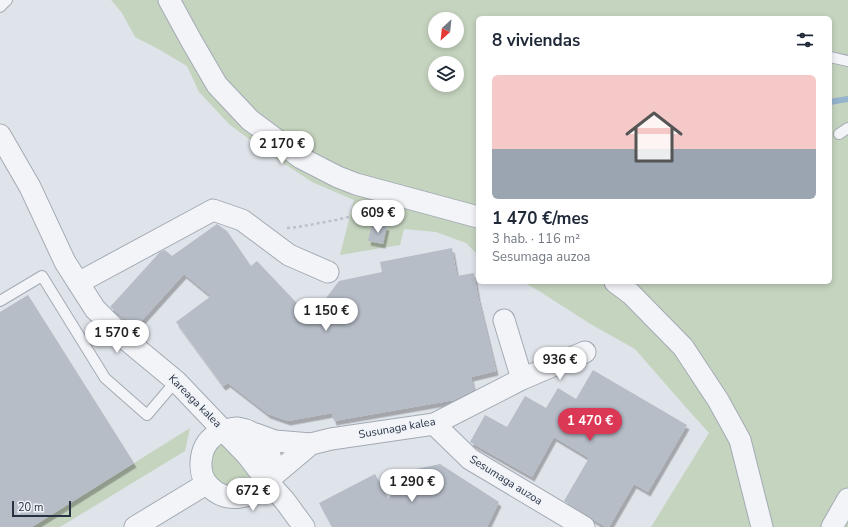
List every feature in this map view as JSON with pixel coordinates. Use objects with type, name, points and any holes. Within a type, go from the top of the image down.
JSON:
[{"type":"street","points":[[169,0],[218,85],[250,120],[301,158],[338,177],[356,184],[476,216]]},
{"type":"street","name":"Kareaga kalea","points":[[0,135],[30,187],[64,262],[95,309],[124,338],[176,381],[224,430],[285,501],[304,527]]},
{"type":"street","points":[[78,284],[213,210],[242,220],[289,255],[328,272]]},
{"type":"street","points":[[618,284],[631,294],[683,347],[718,400],[740,440],[762,527]]},
{"type":"street","points":[[504,320],[522,379]]},
{"type":"street","name":"Susunaga kalea","points":[[311,444],[331,439],[434,424],[522,379],[585,352]]},
{"type":"street","name":"Sesumaga auzoa","points":[[434,424],[470,459],[584,527]]},
{"type":"street","points":[[241,428],[274,441],[311,444],[267,481],[259,490],[248,496],[236,498],[223,496],[214,492],[206,484],[201,469],[201,457],[205,446],[213,436],[224,430],[241,428]]},
{"type":"street","points":[[256,434],[264,443],[270,456],[270,468],[267,481]]},
{"type":"street","points":[[135,527],[206,484]]},
{"type":"street","points":[[832,527],[848,499]]},
{"type":"lane","points":[[0,7],[7,0]]},
{"type":"lane","points":[[832,57],[848,61]]},
{"type":"lane","points":[[839,134],[848,128]]},
{"type":"lane","points":[[0,301],[42,276],[105,378],[146,415],[176,381]]},
{"type":"path","points":[[256,230],[298,227],[378,210]]},
{"type":"green space","points":[[111,0],[848,0],[848,527],[651,527],[709,433],[635,349],[592,325],[527,284],[832,284],[832,16],[476,16],[476,253],[466,243],[436,232],[404,229],[400,245],[340,255],[354,200],[312,182],[230,125],[199,92],[187,66],[135,37],[122,13]]},
{"type":"green space","points":[[190,428],[185,451],[60,527],[32,527]]},
{"type":"green space","points":[[225,442],[259,478],[244,489],[228,487],[221,483],[211,470],[209,463],[210,455],[214,448]]},
{"type":"building","points":[[372,223],[387,226],[383,244],[368,241]]},
{"type":"building","points":[[217,224],[227,231],[251,266],[257,261],[311,318],[339,281],[382,272],[380,262],[452,248],[457,276],[474,273],[478,297],[496,371],[471,377],[474,390],[454,400],[334,421],[332,413],[288,421],[268,414],[228,383],[223,386],[176,322],[211,296],[184,274],[136,327],[110,307],[160,252],[165,250],[172,256]]},
{"type":"building","points":[[28,295],[134,463],[32,527],[0,527],[0,312]]},
{"type":"building","points":[[593,370],[687,425],[648,492],[634,484],[609,527],[606,527],[564,501],[589,458],[554,437],[532,477],[470,442],[485,415],[507,427],[525,396],[546,408],[558,388],[576,399]]},
{"type":"building","points":[[440,464],[499,502],[487,527],[332,527],[319,503],[375,474],[388,499],[407,471]]},
{"type":"waterway","points":[[832,102],[848,99]]}]
